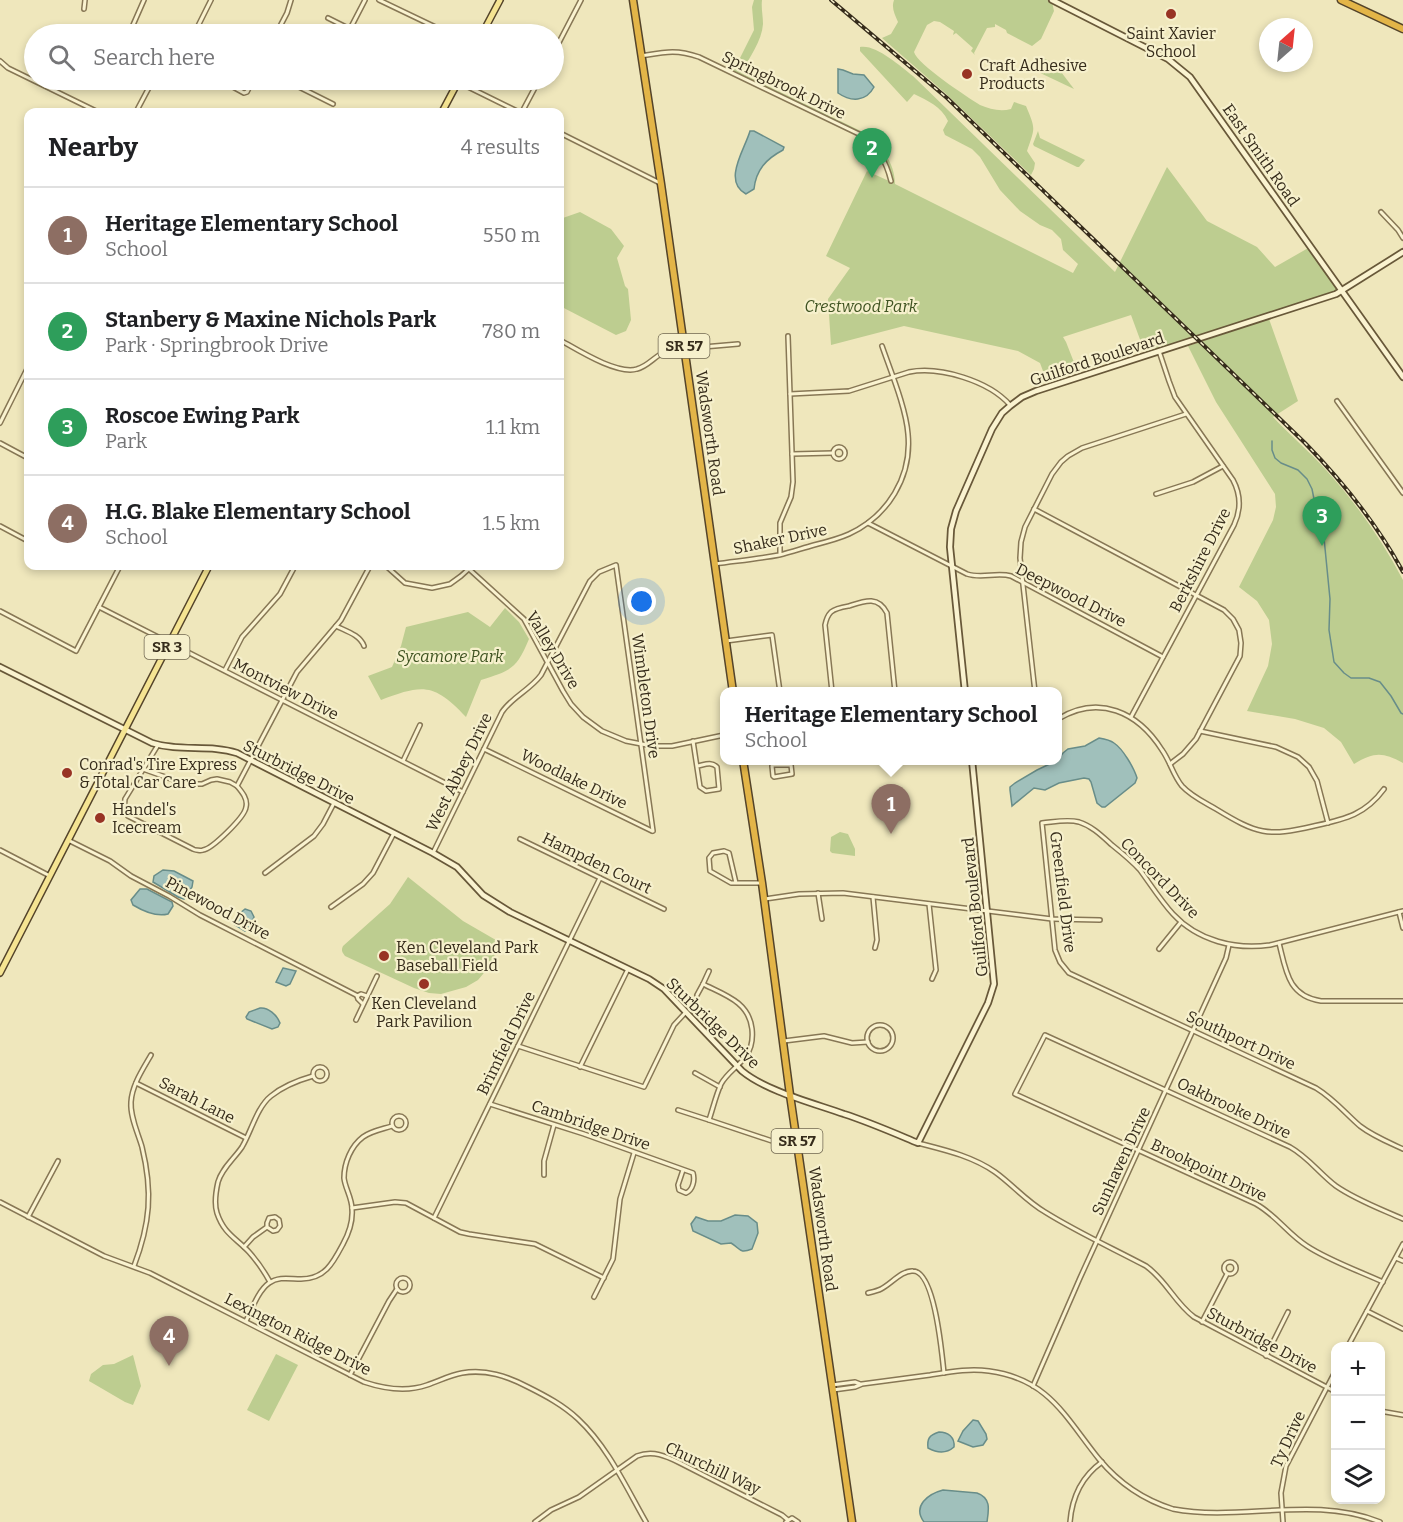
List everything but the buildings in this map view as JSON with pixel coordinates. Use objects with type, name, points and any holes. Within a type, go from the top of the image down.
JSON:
[{"type":"highway","name":"Wadsworth Road","points":[[633,0],[732,687]]},
{"type":"highway","points":[[1341,0],[1403,29]]},
{"type":"highway","name":"Wadsworth Road","points":[[744,765],[852,1522]]},
{"type":"main road","points":[[487,24],[500,0]]},
{"type":"main road","points":[[444,108],[453,90]]},
{"type":"main road","name":"SR 3","points":[[0,973],[207,570]]},
{"type":"street","points":[[84,9],[85,0]]},
{"type":"street","points":[[133,24],[144,0]]},
{"type":"street","points":[[199,24],[211,0]]},
{"type":"street","points":[[281,24],[291,0]]},
{"type":"street","points":[[353,24],[364,0]]},
{"type":"street","points":[[380,0],[429,24]]},
{"type":"street","points":[[564,33],[581,0]]},
{"type":"street","name":"East Smith Road","points":[[1052,0],[1168,59],[1190,77],[1403,377]]},
{"type":"street","points":[[328,18],[341,24]]},
{"type":"street","name":"Springbrook Drive","points":[[641,56],[673,51],[699,57],[861,135],[882,156],[891,180]]},
{"type":"street","points":[[0,61],[24,76]]},
{"type":"street","points":[[53,90],[90,108]]},
{"type":"street","points":[[138,108],[148,90]]},
{"type":"street","points":[[305,90],[333,104]]},
{"type":"street","points":[[476,90],[513,108]]},
{"type":"street","points":[[523,108],[533,90]]},
{"type":"street","points":[[564,135],[661,184]]},
{"type":"street","points":[[1382,212],[1403,238]]},
{"type":"street","name":"Guilford Boulevard","points":[[964,687],[950,538],[956,511],[992,429],[1002,413],[1022,397],[1036,391],[1342,291],[1403,252]]},
{"type":"street","points":[[780,554],[780,523],[793,489],[788,336]]},
{"type":"street","points":[[564,342],[616,369],[627,371],[644,366],[664,352],[684,348],[738,344]]},
{"type":"street","name":"Shaker Drive","points":[[715,564],[780,554],[841,538],[868,523],[885,508],[897,491],[904,475],[908,455],[907,424],[882,346]]},
{"type":"street","name":"Berkshire Drive","points":[[1131,717],[1238,515],[1238,492],[1233,480],[1186,414],[1172,389],[1159,351]]},
{"type":"street","points":[[790,394],[849,391],[918,370],[941,372],[986,386],[999,394],[1010,406]]},
{"type":"street","points":[[0,423],[24,375]]},
{"type":"street","points":[[1336,401],[1403,493]]},
{"type":"street","points":[[1034,687],[1020,558],[1021,542],[1025,527],[1056,467],[1075,451],[1186,414]]},
{"type":"street","points":[[0,443],[24,456]]},
{"type":"street","points":[[792,454],[833,453]]},
{"type":"street","points":[[1156,494],[1193,483],[1223,466]]},
{"type":"street","points":[[1034,510],[1229,614],[1239,630],[1241,643],[1238,660],[1190,747],[1170,764]]},
{"type":"street","name":"Deepwood Drive","points":[[868,523],[972,576],[1005,574],[1023,582],[1163,657]]},
{"type":"street","points":[[0,526],[24,539]]},
{"type":"street","name":"West Abbey Drive","points":[[433,853],[505,706],[538,680],[590,581],[599,572],[616,565]]},
{"type":"street","name":"Wimbleton Drive","points":[[616,565],[653,831]]},
{"type":"street","points":[[0,611],[76,651],[118,570]]},
{"type":"street","points":[[224,671],[242,637],[280,594],[294,570]]},
{"type":"street","points":[[237,786],[300,667],[341,620],[368,570]]},
{"type":"street","points":[[390,570],[405,583],[432,588],[450,584],[466,570]]},
{"type":"street","name":"Valley Drive","points":[[473,570],[524,619],[565,696],[583,717],[609,735],[652,746],[672,746],[720,736]]},
{"type":"street","points":[[831,687],[825,625],[827,617],[835,610],[866,601],[874,601],[885,609],[894,687]]},
{"type":"street","name":"Montview Drive","points":[[99,607],[463,792]]},
{"type":"street","points":[[336,626],[362,640],[364,646]]},
{"type":"street","points":[[726,641],[772,635],[779,687]]},
{"type":"street","name":"Sturbridge Drive","points":[[0,667],[158,745],[222,749],[237,753],[433,853],[457,867],[483,895],[510,912],[664,988],[737,1066],[754,1080],[918,1143],[964,1156],[987,1167],[1041,1210],[1154,1271],[1166,1283],[1181,1306],[1194,1317],[1331,1390]]},
{"type":"street","points":[[1062,717],[1075,711],[1091,708],[1108,708],[1131,717],[1147,730],[1160,746],[1188,792],[1254,830],[1288,832],[1347,818],[1362,811],[1375,801],[1384,789]]},
{"type":"street","points":[[403,761],[420,725]]},
{"type":"street","points":[[1200,731],[1276,747],[1298,757],[1309,767],[1317,781],[1328,823]]},
{"type":"street","points":[[693,741],[697,766],[702,789],[706,791],[719,789],[717,767],[714,764],[697,766]]},
{"type":"street","points":[[143,769],[185,784],[202,784],[218,779],[230,782],[237,786],[247,801],[244,814],[211,846],[202,851],[193,849],[128,816],[123,806],[125,799],[143,769],[158,745]]},
{"type":"street","name":"Woodlake Drive","points":[[484,748],[653,831]]},
{"type":"street","points":[[775,765],[772,766],[773,776],[792,774],[791,765]]},
{"type":"street","name":"Guilford Boulevard","points":[[918,1143],[993,991],[994,977],[973,765]]},
{"type":"street","points":[[264,873],[314,836],[334,803]]},
{"type":"street","name":"Concord Drive","points":[[1042,823],[1075,821],[1093,829],[1139,869],[1169,910],[1181,922],[1207,938],[1229,945],[1251,947],[1279,943],[1401,911]]},
{"type":"street","name":"Greenfield Drive","points":[[1042,823],[1055,950],[1061,964]]},
{"type":"street","points":[[331,908],[363,884],[373,873],[394,833]]},
{"type":"street","name":"Hampden Court","points":[[520,839],[664,909]]},
{"type":"street","name":"Pinewood Drive","points":[[68,840],[110,861],[131,876],[200,915],[358,996],[362,994],[367,996]]},
{"type":"street","points":[[0,850],[50,876]]},
{"type":"street","points":[[736,883],[729,853],[713,852],[710,858],[710,871],[731,883],[736,883],[762,883]]},
{"type":"street","name":"Brimfield Drive","points":[[434,1218],[600,878]]},
{"type":"street","points":[[818,893],[822,919]]},
{"type":"street","points":[[763,899],[799,894],[843,893],[1052,919],[1100,920]]},
{"type":"street","points":[[873,897],[878,940],[875,948]]},
{"type":"street","points":[[929,904],[936,970],[932,979]]},
{"type":"street","points":[[1401,911],[1403,928]]},
{"type":"street","points":[[1160,949],[1181,922]]},
{"type":"street","points":[[1279,943],[1290,981],[1299,992],[1309,998],[1321,1001],[1403,1001]]},
{"type":"street","name":"Sunhaven Drive","points":[[1033,1386],[1227,958],[1229,945]]},
{"type":"street","name":"Southport Drive","points":[[1061,964],[1074,976],[1316,1088],[1334,1100],[1366,1130],[1403,1149]]},
{"type":"street","points":[[580,1067],[628,969]]},
{"type":"street","points":[[697,995],[710,971]]},
{"type":"street","points":[[356,1020],[377,976]]},
{"type":"street","points":[[703,984],[736,1000],[742,1006],[748,1014],[753,1039],[747,1055],[728,1074],[720,1087],[709,1120]]},
{"type":"street","points":[[358,996],[363,1004]]},
{"type":"street","points":[[518,1046],[644,1087],[674,1025],[686,1012]]},
{"type":"street","points":[[882,1025],[892,1033],[893,1041],[885,1050],[873,1049],[868,1042],[868,1034],[873,1027],[882,1025]]},
{"type":"street","name":"Oakbrooke Drive","points":[[1015,1094],[1045,1035],[1290,1147],[1338,1187],[1403,1219]]},
{"type":"street","points":[[782,1042],[824,1036],[852,1043],[868,1042]]},
{"type":"street","points":[[134,1266],[143,1242],[149,1202],[147,1172],[131,1107],[136,1083],[151,1055]]},
{"type":"street","points":[[318,1066],[327,1071],[326,1078],[322,1081],[318,1081],[313,1076],[314,1069],[318,1066]]},
{"type":"street","points":[[695,1073],[720,1087]]},
{"type":"street","points":[[270,1282],[259,1263],[232,1238],[222,1225],[216,1211],[219,1180],[228,1164],[241,1149],[265,1102],[288,1086],[313,1076]]},
{"type":"street","name":"Sarah Lane","points":[[136,1083],[246,1138]]},
{"type":"street","name":"Brookpoint Drive","points":[[1015,1094],[1256,1204],[1272,1214],[1291,1234],[1309,1247],[1383,1282]]},
{"type":"street","name":"Cambridge Drive","points":[[490,1104],[683,1170]]},
{"type":"street","points":[[678,1110],[772,1141]]},
{"type":"street","points":[[398,1116],[406,1120],[407,1125],[402,1130],[397,1131],[392,1126],[394,1118],[398,1116]]},
{"type":"street","points":[[544,1175],[544,1161],[554,1125]]},
{"type":"street","points":[[246,1321],[259,1295],[270,1282],[318,1276],[329,1268],[347,1236],[352,1221],[352,1208],[344,1179],[351,1151],[363,1136],[392,1126]]},
{"type":"street","points":[[594,1297],[613,1259],[620,1199],[635,1152]]},
{"type":"street","points":[[28,1217],[58,1161]]},
{"type":"street","points":[[683,1170],[693,1173],[694,1178],[691,1190],[686,1193],[678,1188],[683,1170]]},
{"type":"street","name":"Lexington Ridge Drive","points":[[0,1202],[104,1256],[150,1273],[377,1387],[397,1389],[422,1387],[454,1375],[489,1373],[506,1377],[543,1394],[568,1410],[594,1436],[646,1522]]},
{"type":"street","points":[[352,1208],[400,1202],[411,1205],[465,1233],[536,1244],[603,1278]]},
{"type":"street","points":[[275,1217],[279,1220],[277,1230],[273,1231],[267,1227],[269,1218],[275,1217]]},
{"type":"street","points":[[244,1247],[267,1227]]},
{"type":"street","points":[[1351,1342],[1403,1244]]},
{"type":"street","points":[[1396,1258],[1403,1261]]},
{"type":"street","points":[[868,1293],[881,1289],[911,1271],[919,1272],[923,1276],[934,1304],[944,1373]]},
{"type":"street","points":[[1202,1322],[1227,1274]]},
{"type":"street","points":[[403,1278],[408,1280],[410,1284],[407,1291],[402,1292],[398,1289],[396,1284],[399,1280],[403,1278]]},
{"type":"street","points":[[350,1375],[388,1300],[398,1289]]},
{"type":"street","points":[[1367,1311],[1403,1329]]},
{"type":"street","points":[[1266,1356],[1287,1312]]},
{"type":"street","points":[[832,1387],[855,1382],[862,1384],[971,1370],[991,1371],[1033,1386],[1058,1405],[1102,1462],[1119,1479],[1138,1493],[1161,1505],[1197,1514],[1220,1515],[1311,1510],[1337,1511],[1380,1522]]},
{"type":"street","name":"Ty Drive","points":[[1283,1522],[1281,1493],[1286,1466],[1331,1378]]},
{"type":"street","points":[[1385,1412],[1403,1415]]},
{"type":"street","name":"Churchill Way","points":[[535,1522],[551,1510],[579,1497],[642,1454],[666,1456],[782,1515],[787,1521],[795,1519],[798,1522]]},
{"type":"street","points":[[1070,1522],[1073,1503],[1080,1485],[1102,1462]]},
{"type":"green space","name":"Crestwood Park","points":[[754,0],[762,0],[762,30],[758,43],[741,73],[865,133],[886,155],[893,169],[895,184],[1073,273],[1078,264],[1063,250],[1061,239],[1052,230],[1040,225],[1020,211],[1000,190],[980,157],[972,149],[945,135],[943,130],[948,121],[942,111],[934,104],[914,94],[907,102],[860,51],[860,47],[880,52],[913,76],[1115,272],[1167,167],[1207,221],[1257,247],[1275,267],[1310,247],[1340,291],[1145,353],[1131,315],[1063,337],[1077,370],[1046,379],[1040,363],[1018,351],[904,326],[831,345],[828,299],[850,268],[826,256],[867,171],[892,181],[882,156],[863,136],[733,72],[754,30],[752,7]]},
{"type":"green space","points":[[894,0],[1047,0],[1052,2],[1054,11],[1041,39],[1032,46],[995,24],[995,27],[987,28],[975,55],[971,51],[973,48],[956,33],[953,35],[954,31],[934,21],[927,25],[914,52],[917,58],[933,72],[980,105],[1003,110],[1011,109],[1014,102],[1026,106],[1033,128],[1027,151],[1035,163],[1031,175],[945,93],[882,38],[891,34],[898,22],[893,9]]},
{"type":"green space","points":[[1039,56],[1055,64],[1074,89],[1034,70]]},
{"type":"green space","points":[[1038,131],[1040,138],[1085,160],[1077,167],[1034,146]]},
{"type":"green space","points":[[580,212],[611,229],[624,246],[617,258],[625,286],[628,289],[631,320],[626,331],[616,335],[564,308],[564,218]]},
{"type":"green space","points":[[1269,319],[1298,401],[1273,417],[1320,463],[1348,495],[1368,522],[1403,580],[1403,763],[1379,755],[1368,757],[1354,764],[1341,742],[1324,728],[1295,719],[1247,711],[1268,666],[1272,644],[1269,620],[1257,601],[1239,587],[1273,520],[1276,507],[1275,494],[1216,402],[1188,346]]},
{"type":"green space","name":"Sycamore Park","points":[[505,608],[519,622],[529,639],[516,663],[506,671],[481,680],[466,717],[445,698],[436,692],[427,690],[407,691],[381,700],[368,676],[392,667],[406,627],[468,612],[490,627]]},
{"type":"green space","points":[[840,832],[848,834],[855,849],[855,856],[830,851],[831,837]]},
{"type":"green space","points":[[408,877],[463,921],[501,943],[488,968],[478,980],[466,987],[441,994],[429,993],[344,955],[343,946],[390,904]]},
{"type":"green space","points":[[276,1354],[298,1365],[269,1421],[247,1410]]},
{"type":"green space","points":[[133,1355],[141,1386],[133,1405],[89,1381],[91,1374],[103,1365],[114,1364]]},
{"type":"water","points":[[838,69],[864,75],[874,87],[863,98],[853,99],[843,96],[838,93]]},
{"type":"water","points":[[750,131],[784,147],[763,166],[757,176],[754,189],[746,194],[739,188],[735,173]]},
{"type":"water","points":[[1099,738],[1111,741],[1128,759],[1137,778],[1135,783],[1105,807],[1097,803],[1091,782],[1084,778],[1059,783],[1045,790],[1034,788],[1012,806],[1010,787],[1048,765],[1062,765],[1063,753],[1068,749],[1085,746]]},
{"type":"water","points":[[163,870],[174,871],[193,881],[184,899],[153,882],[154,876]]},
{"type":"water","points":[[140,889],[147,889],[172,902],[173,906],[168,914],[150,913],[133,905],[131,900]]},
{"type":"water","points":[[245,909],[251,911],[254,917],[245,931],[235,925],[239,914]]},
{"type":"water","points":[[283,968],[296,971],[290,984],[286,986],[276,982]]},
{"type":"water","points":[[260,1008],[274,1014],[280,1023],[278,1027],[272,1029],[247,1019],[249,1012]]},
{"type":"water","points":[[735,1215],[748,1216],[757,1223],[758,1233],[752,1249],[742,1251],[731,1243],[721,1244],[693,1231],[691,1224],[696,1217],[708,1221],[721,1221]]},
{"type":"water","points":[[973,1420],[978,1421],[987,1439],[983,1445],[973,1447],[958,1441]]},
{"type":"water","points":[[939,1432],[950,1436],[954,1447],[941,1452],[928,1448],[929,1438]]},
{"type":"water","points":[[943,1490],[982,1495],[988,1505],[987,1522],[924,1522],[920,1511],[923,1501]]},
{"type":"waterway","points":[[1272,441],[1275,458],[1298,470],[1307,479],[1312,489],[1314,499],[1312,513],[1324,538],[1330,599],[1329,630],[1334,662],[1351,678],[1369,678],[1380,682],[1403,714]]},
{"type":"railway","points":[[831,0],[947,98],[1305,443],[1358,504],[1382,537],[1403,572]]},
{"type":"place","name":"Saint Xavier School","points":[[1171,14]]},
{"type":"place","name":"Craft Adhesive Products","points":[[967,74]]},
{"type":"place","name":"Stanbery & Maxine Nichols Park","points":[[872,178]]},
{"type":"place","name":"Roscoe Ewing Park","points":[[1322,546]]},
{"type":"place","name":"Conrad's Tire Express & Total Car Care","points":[[67,773]]},
{"type":"place","name":"Handel's Icecream","points":[[100,818]]},
{"type":"place","name":"Heritage Elementary School","points":[[891,834]]},
{"type":"place","name":"Ken Cleveland Park Baseball Field","points":[[384,956]]},
{"type":"place","name":"Ken Cleveland Park Pavilion","points":[[424,984]]},
{"type":"place","name":"H.G. Blake Elementary School","points":[[169,1366]]}]
